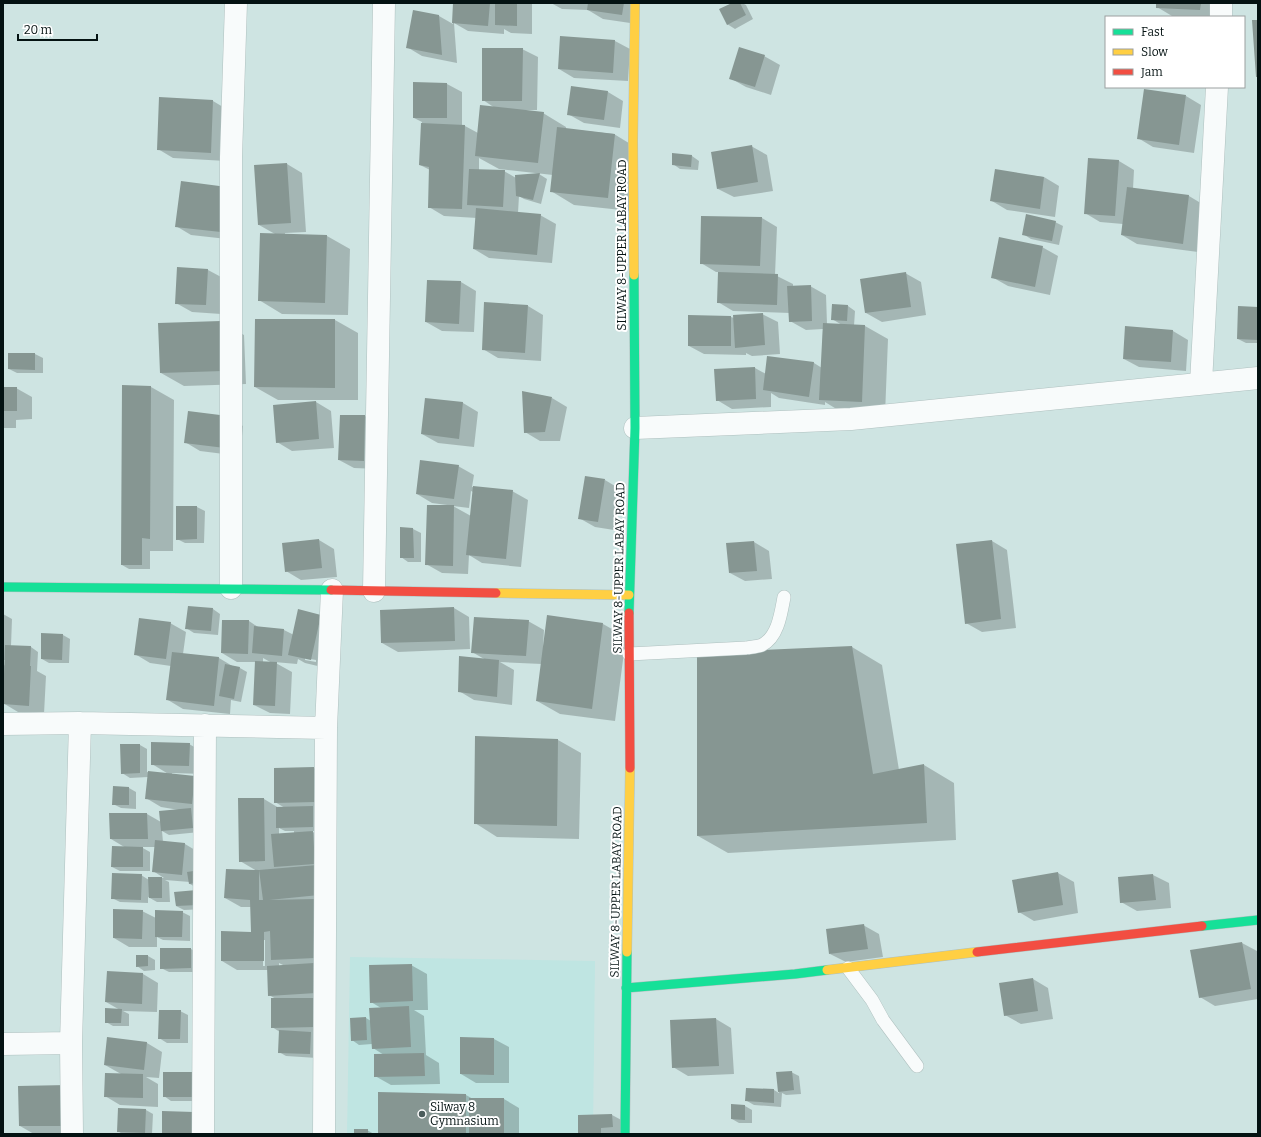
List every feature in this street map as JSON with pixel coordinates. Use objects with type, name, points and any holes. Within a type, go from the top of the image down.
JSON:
[{"type":"street","points":[[231,588],[231,157],[236,3]]},
{"type":"street","points":[[374,591],[384,3]]},
{"type":"street","name":"SILWAY 8-UPPER LABAY ROAD","points":[[625,1134],[630,780],[629,595],[634,428],[634,3]]},
{"type":"street","points":[[1221,16],[1222,3]]},
{"type":"street","points":[[1201,383],[1217,88]]},
{"type":"street","points":[[634,428],[851,419],[1258,378]]},
{"type":"street","points":[[3,587],[231,588],[629,595]]},
{"type":"street","points":[[324,1134],[326,728],[332,590]]},
{"type":"street","points":[[3,724],[80,723],[326,728]]},
{"type":"street","points":[[72,1134],[71,1043],[80,723]]},
{"type":"street","points":[[203,1134],[205,725]]},
{"type":"street","points":[[626,988],[795,974],[1149,931],[1258,920]]},
{"type":"street","points":[[3,1044],[71,1043]]},
{"type":"lane","points":[[629,654],[746,648],[762,645],[770,639],[778,624],[784,597]]},
{"type":"lane","points":[[848,968],[872,1000],[884,1020],[917,1066]]},
{"type":"shaded area","points":[[350,957],[595,961],[593,1134],[347,1134]]},
{"type":"building","points":[[453,3],[490,3],[488,26],[452,23]]},
{"type":"building","points":[[495,3],[517,3],[517,26],[495,25]]},
{"type":"building","points":[[588,3],[624,3],[622,15],[587,10]]},
{"type":"building","points":[[732,3],[740,3],[746,15],[727,25],[719,9]]},
{"type":"building","points":[[1156,3],[1201,3],[1200,10],[1156,8]]},
{"type":"building","points":[[413,10],[439,15],[442,55],[406,48]]},
{"type":"building","points":[[1252,20],[1258,20],[1258,77],[1256,77]]},
{"type":"building","points":[[560,36],[615,40],[613,73],[558,69]]},
{"type":"building","points":[[739,47],[765,55],[755,87],[729,79]]},
{"type":"building","points":[[482,48],[523,48],[522,101],[482,101]]},
{"type":"building","points":[[413,82],[447,83],[447,118],[413,118]]},
{"type":"building","points":[[571,86],[608,91],[604,120],[567,115]]},
{"type":"building","points":[[1144,89],[1186,95],[1179,145],[1137,139]]},
{"type":"building","points":[[159,97],[213,100],[211,153],[157,150]]},
{"type":"building","points":[[480,105],[544,112],[538,163],[475,156]]},
{"type":"building","points":[[421,123],[465,125],[462,209],[428,208],[429,167],[419,165]]},
{"type":"building","points":[[557,127],[615,134],[608,198],[550,192]]},
{"type":"building","points":[[752,145],[758,182],[717,189],[711,152]]},
{"type":"building","points":[[672,153],[692,155],[691,167],[672,165]]},
{"type":"building","points":[[1088,158],[1119,160],[1115,216],[1084,214]]},
{"type":"building","points":[[287,163],[291,223],[258,225],[254,165]]},
{"type":"building","points":[[469,169],[505,170],[503,207],[467,205]]},
{"type":"building","points":[[995,169],[1044,177],[1040,209],[990,201]]},
{"type":"building","points":[[540,173],[533,200],[516,196],[515,175]]},
{"type":"building","points":[[181,181],[227,187],[221,232],[175,227]]},
{"type":"building","points":[[1127,187],[1189,195],[1183,244],[1121,235]]},
{"type":"building","points":[[476,208],[541,214],[537,255],[473,249]]},
{"type":"building","points":[[1026,214],[1056,221],[1052,241],[1022,235]]},
{"type":"building","points":[[701,216],[762,217],[760,266],[700,264]]},
{"type":"building","points":[[260,233],[327,235],[325,303],[258,301]]},
{"type":"building","points":[[999,237],[1043,246],[1035,287],[991,278]]},
{"type":"building","points":[[177,267],[208,269],[206,305],[175,304]]},
{"type":"building","points":[[718,272],[778,274],[777,305],[717,303]]},
{"type":"building","points":[[906,272],[911,307],[865,313],[860,279]]},
{"type":"building","points":[[427,280],[461,281],[459,324],[425,322]]},
{"type":"building","points":[[811,285],[812,321],[789,322],[787,286]]},
{"type":"building","points":[[484,302],[528,305],[525,353],[482,350]]},
{"type":"building","points":[[832,304],[848,305],[847,321],[831,320]]},
{"type":"building","points":[[1238,306],[1258,307],[1258,340],[1237,339]]},
{"type":"building","points":[[763,313],[765,345],[735,348],[733,315]]},
{"type":"building","points":[[688,315],[731,316],[731,346],[688,346]]},
{"type":"building","points":[[255,319],[335,319],[335,388],[254,387]]},
{"type":"building","points":[[221,321],[223,371],[160,373],[158,323]]},
{"type":"building","points":[[823,323],[865,325],[862,402],[819,400]]},
{"type":"building","points":[[1125,326],[1173,330],[1171,362],[1123,359]]},
{"type":"building","points":[[8,353],[35,353],[35,370],[8,369]]},
{"type":"building","points":[[767,356],[814,362],[809,397],[763,390]]},
{"type":"building","points":[[755,367],[756,399],[716,401],[714,369]]},
{"type":"building","points":[[122,385],[151,386],[150,539],[142,538],[142,565],[121,565]]},
{"type":"building","points":[[3,387],[17,387],[17,411],[3,411]]},
{"type":"building","points":[[522,391],[552,397],[545,432],[524,433]]},
{"type":"building","points":[[425,398],[463,402],[459,439],[421,434]]},
{"type":"building","points":[[316,401],[319,439],[276,443],[273,405]]},
{"type":"building","points":[[188,411],[228,416],[225,448],[184,443]]},
{"type":"building","points":[[340,415],[365,415],[364,461],[338,460]]},
{"type":"building","points":[[420,460],[459,465],[454,499],[416,494]]},
{"type":"building","points":[[585,476],[605,479],[598,522],[578,519]]},
{"type":"building","points":[[473,486],[513,490],[506,559],[466,555]]},
{"type":"building","points":[[427,505],[454,505],[453,566],[425,565]]},
{"type":"building","points":[[176,506],[197,506],[197,539],[176,540]]},
{"type":"building","points":[[400,527],[413,528],[414,558],[400,558]]},
{"type":"building","points":[[319,539],[322,568],[285,572],[282,543]]},
{"type":"building","points":[[992,540],[1001,619],[965,624],[956,544]]},
{"type":"building","points":[[754,541],[757,571],[729,573],[726,543]]},
{"type":"building","points":[[188,606],[213,608],[211,631],[185,629]]},
{"type":"building","points":[[454,607],[455,641],[381,643],[380,610]]},
{"type":"building","points":[[298,609],[321,615],[311,660],[288,655]]},
{"type":"building","points":[[547,615],[603,623],[592,709],[536,701]]},
{"type":"building","points":[[474,617],[529,620],[526,656],[471,653]]},
{"type":"building","points":[[139,618],[171,622],[166,659],[134,655]]},
{"type":"building","points":[[222,620],[249,620],[248,654],[221,653]]},
{"type":"building","points":[[254,626],[284,629],[282,656],[252,653]]},
{"type":"building","points":[[41,633],[63,634],[62,660],[41,659]]},
{"type":"building","points":[[5,645],[31,646],[29,706],[3,704]]},
{"type":"building","points":[[852,646],[873,774],[924,764],[927,823],[697,836],[697,653]]},
{"type":"building","points":[[172,652],[219,657],[214,706],[166,700]]},
{"type":"building","points":[[459,656],[499,660],[497,697],[458,692]]},
{"type":"building","points":[[255,661],[277,662],[275,706],[253,705]]},
{"type":"building","points":[[225,664],[240,667],[234,699],[219,696]]},
{"type":"building","points":[[475,736],[558,739],[557,826],[474,824]]},
{"type":"building","points":[[151,742],[190,743],[189,766],[151,765]]},
{"type":"building","points":[[120,744],[140,744],[140,773],[121,774]]},
{"type":"building","points":[[314,767],[315,802],[274,803],[274,768]]},
{"type":"building","points":[[148,771],[195,776],[192,804],[145,799]]},
{"type":"building","points":[[113,786],[129,787],[129,805],[112,805]]},
{"type":"building","points":[[238,798],[264,798],[265,861],[239,862]]},
{"type":"building","points":[[313,806],[313,827],[276,828],[276,807]]},
{"type":"building","points":[[191,808],[193,828],[161,831],[159,811]]},
{"type":"building","points":[[109,813],[147,813],[148,839],[110,839]]},
{"type":"building","points":[[313,831],[315,864],[274,867],[271,834]]},
{"type":"building","points":[[155,840],[185,843],[182,875],[152,872]]},
{"type":"building","points":[[112,846],[143,847],[143,867],[111,867]]},
{"type":"building","points":[[317,865],[319,895],[269,900],[315,899],[315,958],[271,960],[270,931],[264,932],[264,961],[221,961],[221,931],[251,932],[250,900],[224,898],[226,869],[259,870]],"holes":[[[259,870],[263,900],[259,900]]]},
{"type":"building","points":[[200,870],[202,882],[189,884],[187,872]]},
{"type":"building","points":[[1058,872],[1063,905],[1018,913],[1012,880]]},
{"type":"building","points":[[112,873],[142,874],[141,900],[111,899]]},
{"type":"building","points":[[1153,874],[1156,900],[1120,903],[1118,877]]},
{"type":"building","points":[[148,877],[162,877],[162,898],[149,898]]},
{"type":"building","points":[[197,890],[198,905],[176,906],[174,892]]},
{"type":"building","points":[[113,909],[143,910],[142,939],[113,938]]},
{"type":"building","points":[[155,910],[183,911],[182,937],[155,937]]},
{"type":"building","points":[[864,924],[868,949],[829,954],[826,929]]},
{"type":"building","points":[[1242,942],[1251,989],[1199,998],[1190,950]]},
{"type":"building","points":[[160,948],[191,948],[191,968],[160,969]]},
{"type":"building","points":[[136,955],[148,955],[148,966],[136,967]]},
{"type":"building","points":[[314,963],[316,993],[268,996],[267,966]]},
{"type":"building","points":[[412,964],[413,1001],[370,1003],[369,965]]},
{"type":"building","points":[[107,971],[143,973],[142,1004],[105,1002]]},
{"type":"building","points":[[1033,978],[1038,1011],[1004,1016],[999,983]]},
{"type":"building","points":[[271,998],[315,998],[315,1027],[271,1028]]},
{"type":"building","points":[[409,1006],[411,1047],[372,1049],[369,1008]]},
{"type":"building","points":[[105,1008],[122,1009],[121,1023],[105,1023]]},
{"type":"building","points":[[159,1010],[181,1010],[180,1039],[158,1039]]},
{"type":"building","points":[[366,1017],[367,1040],[351,1041],[350,1018]]},
{"type":"building","points":[[716,1018],[719,1066],[672,1068],[670,1020]]},
{"type":"building","points":[[279,1030],[311,1032],[310,1054],[278,1053]]},
{"type":"building","points":[[107,1037],[147,1042],[144,1070],[104,1065]]},
{"type":"building","points":[[460,1037],[494,1038],[494,1075],[460,1074]]},
{"type":"building","points":[[424,1053],[425,1076],[374,1077],[374,1054]]},
{"type":"building","points":[[792,1071],[794,1090],[778,1092],[776,1072]]},
{"type":"building","points":[[163,1072],[193,1072],[192,1097],[163,1097]]},
{"type":"building","points":[[105,1073],[143,1074],[143,1098],[104,1097]]},
{"type":"building","points":[[67,1085],[68,1126],[19,1126],[18,1086]]},
{"type":"building","points":[[746,1088],[774,1089],[774,1103],[745,1101]]},
{"type":"building","name":"Silway 8 Gymnasium","points":[[378,1092],[466,1094],[466,1134],[378,1134]]},
{"type":"building","points":[[469,1098],[504,1098],[504,1133],[469,1133]]},
{"type":"building","points":[[731,1104],[745,1105],[745,1120],[731,1119]]},
{"type":"building","points":[[118,1108],[146,1109],[145,1133],[117,1132]]},
{"type":"building","points":[[162,1111],[194,1112],[193,1134],[162,1134]]},
{"type":"building","points":[[612,1114],[613,1127],[601,1128],[601,1134],[578,1134],[578,1115]]},
{"type":"building","points":[[354,1129],[368,1129],[368,1134],[354,1134]]},
{"type":"traffic: fast","points":[[629,613],[635,428],[634,275]]},
{"type":"traffic: fast","points":[[3,587],[331,590]]},
{"type":"traffic: fast","points":[[1202,926],[1258,920]]},
{"type":"traffic: fast","points":[[625,1134],[627,952]]},
{"type":"traffic: fast","points":[[626,988],[827,970]]},
{"type":"traffic: slow","points":[[634,275],[633,140],[635,3]]},
{"type":"traffic: slow","points":[[496,593],[629,595]]},
{"type":"traffic: slow","points":[[627,952],[630,768]]},
{"type":"traffic: slow","points":[[827,970],[977,952]]},
{"type":"traffic: jam","points":[[331,590],[496,593]]},
{"type":"traffic: jam","points":[[629,613],[630,768]]},
{"type":"traffic: jam","points":[[977,952],[1202,926]]},
{"type":"place","name":"Silway 8 Gymnasium","points":[[422,1114]]}]
